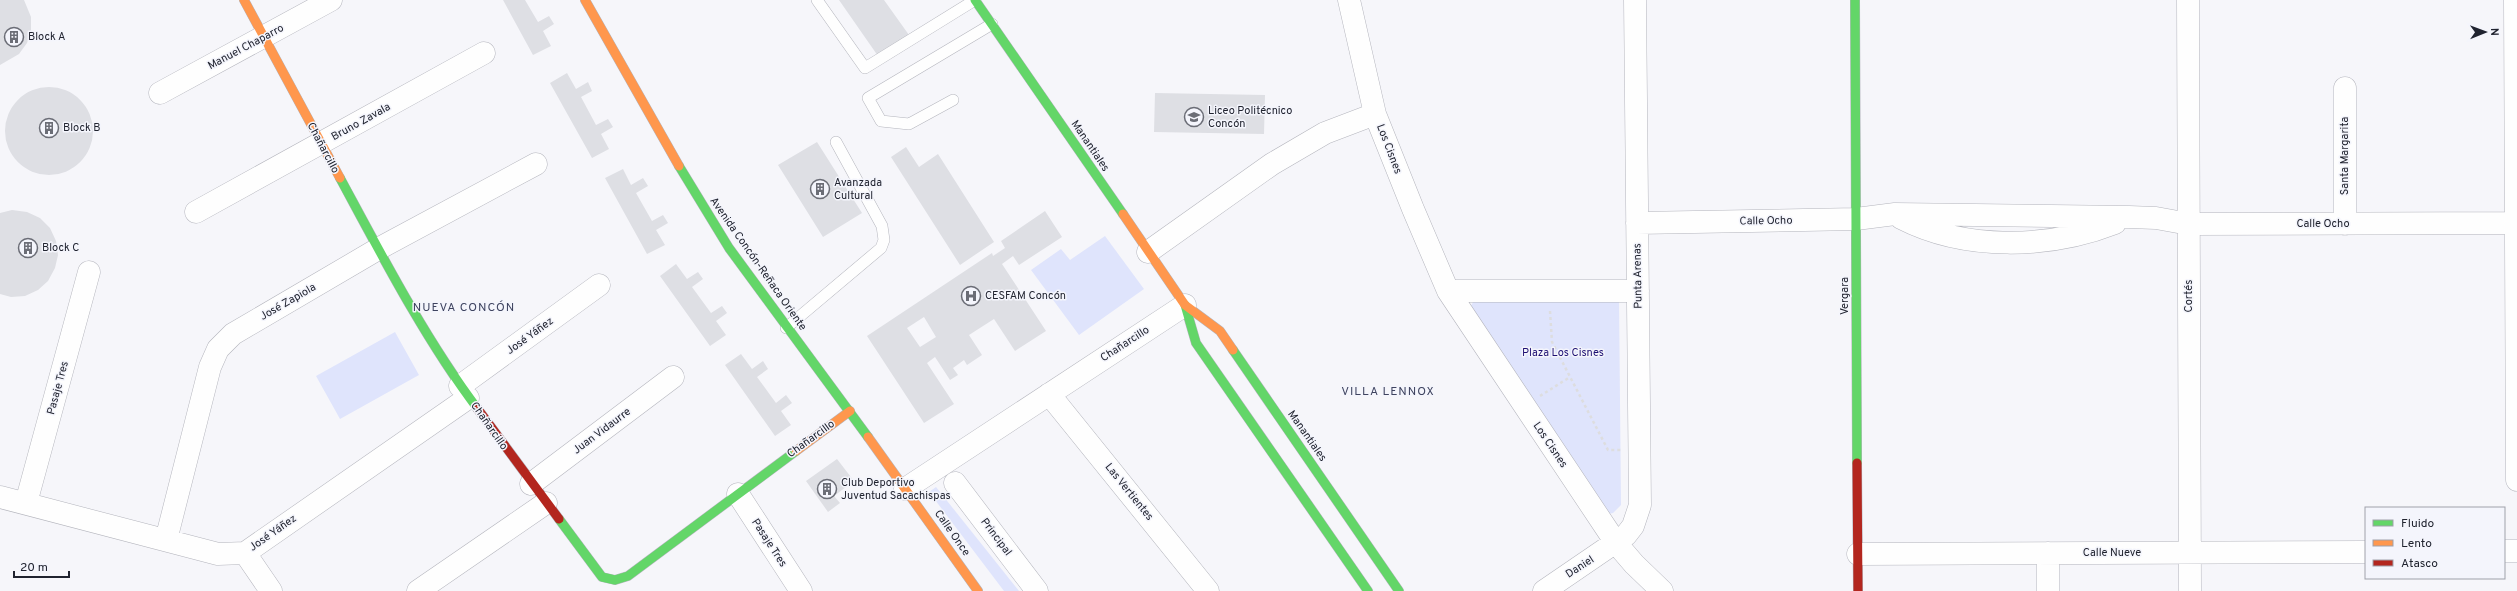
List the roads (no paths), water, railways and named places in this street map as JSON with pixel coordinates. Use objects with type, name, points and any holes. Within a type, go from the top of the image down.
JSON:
[{"type":"street","name":"Chañarcillo","points":[[244,0],[263,38],[378,249],[464,392],[546,503],[602,584],[628,576],[850,411]]},
{"type":"street","name":"Manuel Chaparro","points":[[160,92],[263,38],[331,0]]},
{"type":"street","name":"Avenida Concón-Reñaca Oriente","points":[[585,0],[700,204],[786,328],[850,411],[905,489]]},
{"type":"street","name":"Manantiales","points":[[975,0],[1185,305],[1220,331],[1399,591]]},
{"type":"street","name":"Los Cisnes","points":[[1349,0],[1375,114],[1412,209],[1448,290],[1616,543],[1634,564],[1662,591]]},
{"type":"street","name":"Punta Arenas","points":[[1616,543],[1626,535],[1638,516],[1640,505],[1641,450],[1635,0]]},
{"type":"street","name":"Vergara","points":[[1855,0],[1858,591]]},
{"type":"street","name":"Cortés","points":[[2188,0],[2190,591]]},
{"type":"street","points":[[2515,0],[2517,480]]},
{"type":"street","name":"Bruno Zavala","points":[[196,212],[484,53]]},
{"type":"street","name":"Santa Margarita","points":[[2345,88],[2345,224]]},
{"type":"street","points":[[1148,252],[1272,164],[1325,132],[1375,114]]},
{"type":"street","name":"José Zapiola","points":[[166,540],[210,367],[218,349],[232,334],[378,249],[536,164]]},
{"type":"street","name":"Calle Ocho","points":[[1637,222],[1856,219],[1894,214],[1913,224],[1965,240],[2004,241],[2067,236],[2088,232],[2129,217],[2156,218],[2188,224],[2516,223]]},
{"type":"street","name":"Pasaje Tres","points":[[26,503],[89,272]]},
{"type":"street","name":"José Yáñez","points":[[0,497],[218,554],[245,553],[464,392],[599,285]]},
{"type":"street","points":[[1448,290],[1638,291]]},
{"type":"street","name":"Chañarcillo","points":[[905,489],[1185,305]]},
{"type":"street","name":"Manantiales","points":[[1185,305],[1196,343],[1368,591]]},
{"type":"street","name":"Juan Vidaurre","points":[[531,484],[673,377]]},
{"type":"street","name":"Las Vertientes","points":[[1049,394],[1208,591]]},
{"type":"street","name":"Principal","points":[[955,483],[1037,591]]},
{"type":"street","name":"Calle Once","points":[[905,489],[978,591]]},
{"type":"street","name":"Pasaje Tres","points":[[738,494],[801,591]]},
{"type":"street","points":[[418,591],[546,503]]},
{"type":"street","name":"Daniel","points":[[1544,591],[1616,543]]},
{"type":"street","points":[[2505,552],[2517,551]]},
{"type":"street","name":"Calle Nueve","points":[[1858,554],[2365,552]]},
{"type":"street","points":[[245,553],[271,591]]},
{"type":"street","points":[[2048,553],[2048,591]]},
{"type":"lane","points":[[817,0],[865,68],[975,0]]},
{"type":"lane","points":[[953,100],[909,124],[881,121],[868,98],[992,24]]},
{"type":"lane","points":[[786,328],[821,301],[881,248],[883,244],[882,226],[836,142]]},
{"type":"place","name":"Block A","points":[[14,37]]},
{"type":"place","name":"Liceo Politécnico Concón","points":[[1194,117]]},
{"type":"place","name":"Block B","points":[[49,128]]},
{"type":"place","name":"Avanzada Cultural","points":[[820,189]]},
{"type":"place","name":"Block C","points":[[28,248]]},
{"type":"place","name":"CESFAM Concón","points":[[971,296]]},
{"type":"place","name":"Club Deportivo Juventud Sacachispas","points":[[827,489]]},
{"type":"district","name":"NUEVA CONCÓN","points":[[464,308]]},
{"type":"district","name":"VILLA LENNOX","points":[[1388,392]]},
{"type":"park label","name":"Plaza Los Cisnes","points":[[1563,353]]}]
